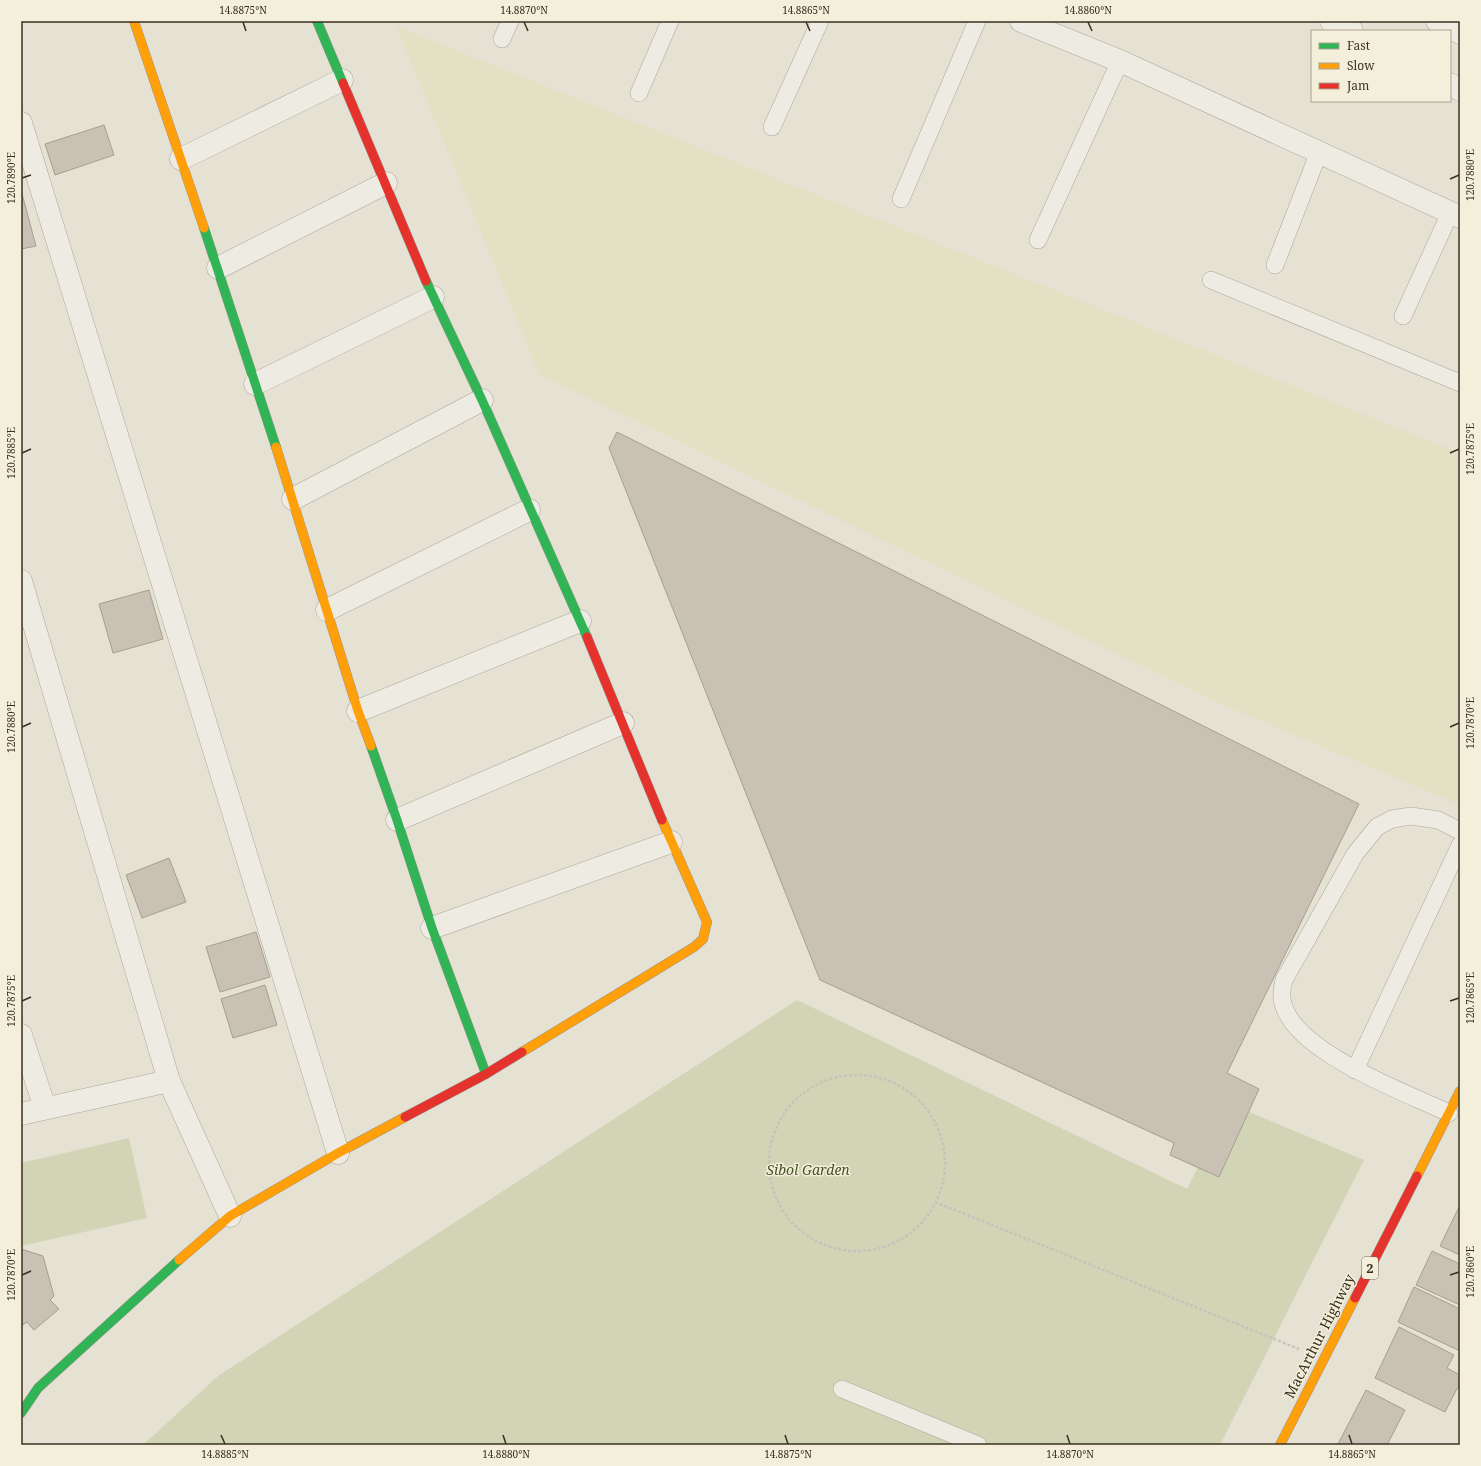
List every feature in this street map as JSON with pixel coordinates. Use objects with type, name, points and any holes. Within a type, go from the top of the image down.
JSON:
[{"type":"main road","points":[[134,21],[218,268],[293,499],[358,711],[397,820],[432,928],[486,1074]]},
{"type":"main road","points":[[21,1413],[44,1383],[146,1288],[230,1216],[338,1153],[486,1074],[694,947],[703,939],[707,922],[671,842],[580,621],[529,510],[482,400],[433,297],[317,21]]},
{"type":"main road","name":"MacArthur Highway","points":[[1280,1445],[1460,1091]]},
{"type":"street","points":[[1022,21],[1120,61],[1455,215]]},
{"type":"street","points":[[1331,21],[1350,30]]},
{"type":"street","points":[[1437,21],[1460,33]]},
{"type":"street","points":[[181,158],[342,80]]},
{"type":"street","points":[[1451,85],[1460,90]]},
{"type":"street","points":[[21,124],[338,1153]]},
{"type":"street","points":[[218,268],[386,183]]},
{"type":"street","points":[[255,384],[433,297]]},
{"type":"street","points":[[293,499],[482,400]]},
{"type":"street","points":[[327,610],[529,510]]},
{"type":"street","points":[[21,581],[169,1081],[230,1216]]},
{"type":"street","points":[[358,711],[580,621]]},
{"type":"street","points":[[397,820],[623,723]]},
{"type":"street","points":[[432,928],[671,842]]},
{"type":"street","points":[[21,1035],[45,1108]]},
{"type":"street","points":[[21,1114],[169,1081]]},
{"type":"lane","points":[[502,39],[510,21]]},
{"type":"lane","points":[[639,93],[670,21]]},
{"type":"lane","points":[[772,127],[820,21]]},
{"type":"lane","points":[[901,199],[977,21]]},
{"type":"lane","points":[[1038,240],[1120,61]]},
{"type":"lane","points":[[1275,265],[1319,152]]},
{"type":"lane","points":[[1403,316],[1455,215]]},
{"type":"lane","points":[[1210,280],[1460,384]]},
{"type":"lane","points":[[1449,1113],[1355,1070],[1321,1049],[1294,1024],[1285,1008],[1282,998],[1284,980],[1355,854],[1377,827],[1392,819],[1411,816],[1438,820],[1460,831]]},
{"type":"lane","points":[[1355,1070],[1460,844]]},
{"type":"lane","points":[[842,1389],[978,1445]]},
{"type":"path","points":[[870,1074],[898,1084],[922,1103],[939,1128],[946,1158],[943,1186],[935,1202],[931,1212],[912,1234],[886,1247],[858,1252],[830,1248],[805,1235],[784,1214],[772,1189],[768,1160],[773,1132],[788,1106],[811,1086],[839,1075],[870,1074]]},
{"type":"path","points":[[935,1202],[1323,1358]]},
{"type":"shaded area","points":[[396,26],[1460,453],[1460,805],[1218,703],[539,374]]},
{"type":"green space","name":"Sibol Garden","points":[[797,1000],[1187,1189],[1230,1104],[1364,1160],[1220,1445],[143,1445],[218,1376]]},
{"type":"green space","points":[[129,1138],[147,1218],[21,1246],[21,1163]]},
{"type":"building","points":[[104,125],[114,155],[55,175],[45,144]]},
{"type":"building","points":[[21,190],[36,246],[21,249]]},
{"type":"building","points":[[617,432],[1359,804],[1227,1073],[1259,1089],[1219,1177],[1170,1155],[1174,1143],[820,980],[609,448]]},
{"type":"building","points":[[149,590],[163,639],[113,653],[99,604]]},
{"type":"building","points":[[169,858],[186,902],[142,918],[126,875]]},
{"type":"building","points":[[256,932],[270,977],[220,992],[206,947]]},
{"type":"building","points":[[265,985],[277,1025],[233,1038],[221,999]]},
{"type":"building","points":[[1460,1205],[1460,1255],[1440,1246]]},
{"type":"building","points":[[21,1249],[43,1256],[54,1296],[50,1300],[59,1309],[34,1330],[27,1322],[21,1326]]},
{"type":"building","points":[[1432,1251],[1460,1264],[1460,1305],[1416,1285]]},
{"type":"building","points":[[1414,1287],[1460,1309],[1460,1351],[1398,1322]]},
{"type":"building","points":[[1399,1327],[1454,1355],[1447,1368],[1460,1375],[1460,1383],[1445,1412],[1375,1378]]},
{"type":"building","points":[[1366,1390],[1405,1410],[1387,1445],[1340,1445],[1338,1444]]},
{"type":"traffic: fast","points":[[317,21],[343,83]]},
{"type":"traffic: fast","points":[[204,228],[276,447]]},
{"type":"traffic: fast","points":[[426,281],[482,400],[587,637]]},
{"type":"traffic: fast","points":[[371,746],[432,928],[486,1074]]},
{"type":"traffic: fast","points":[[21,1413],[38,1388],[179,1260]]},
{"type":"traffic: slow","points":[[134,21],[204,228]]},
{"type":"traffic: slow","points":[[276,447],[358,711],[371,746]]},
{"type":"traffic: slow","points":[[522,1052],[694,947],[703,939],[707,922],[662,820]]},
{"type":"traffic: slow","points":[[1417,1176],[1460,1091]]},
{"type":"traffic: slow","points":[[179,1260],[230,1216],[338,1153],[405,1117]]},
{"type":"traffic: slow","points":[[1280,1445],[1355,1298]]},
{"type":"traffic: jam","points":[[343,83],[426,281]]},
{"type":"traffic: jam","points":[[587,637],[662,820]]},
{"type":"traffic: jam","points":[[405,1117],[486,1074],[522,1052]]},
{"type":"traffic: jam","points":[[1355,1298],[1417,1176]]}]
